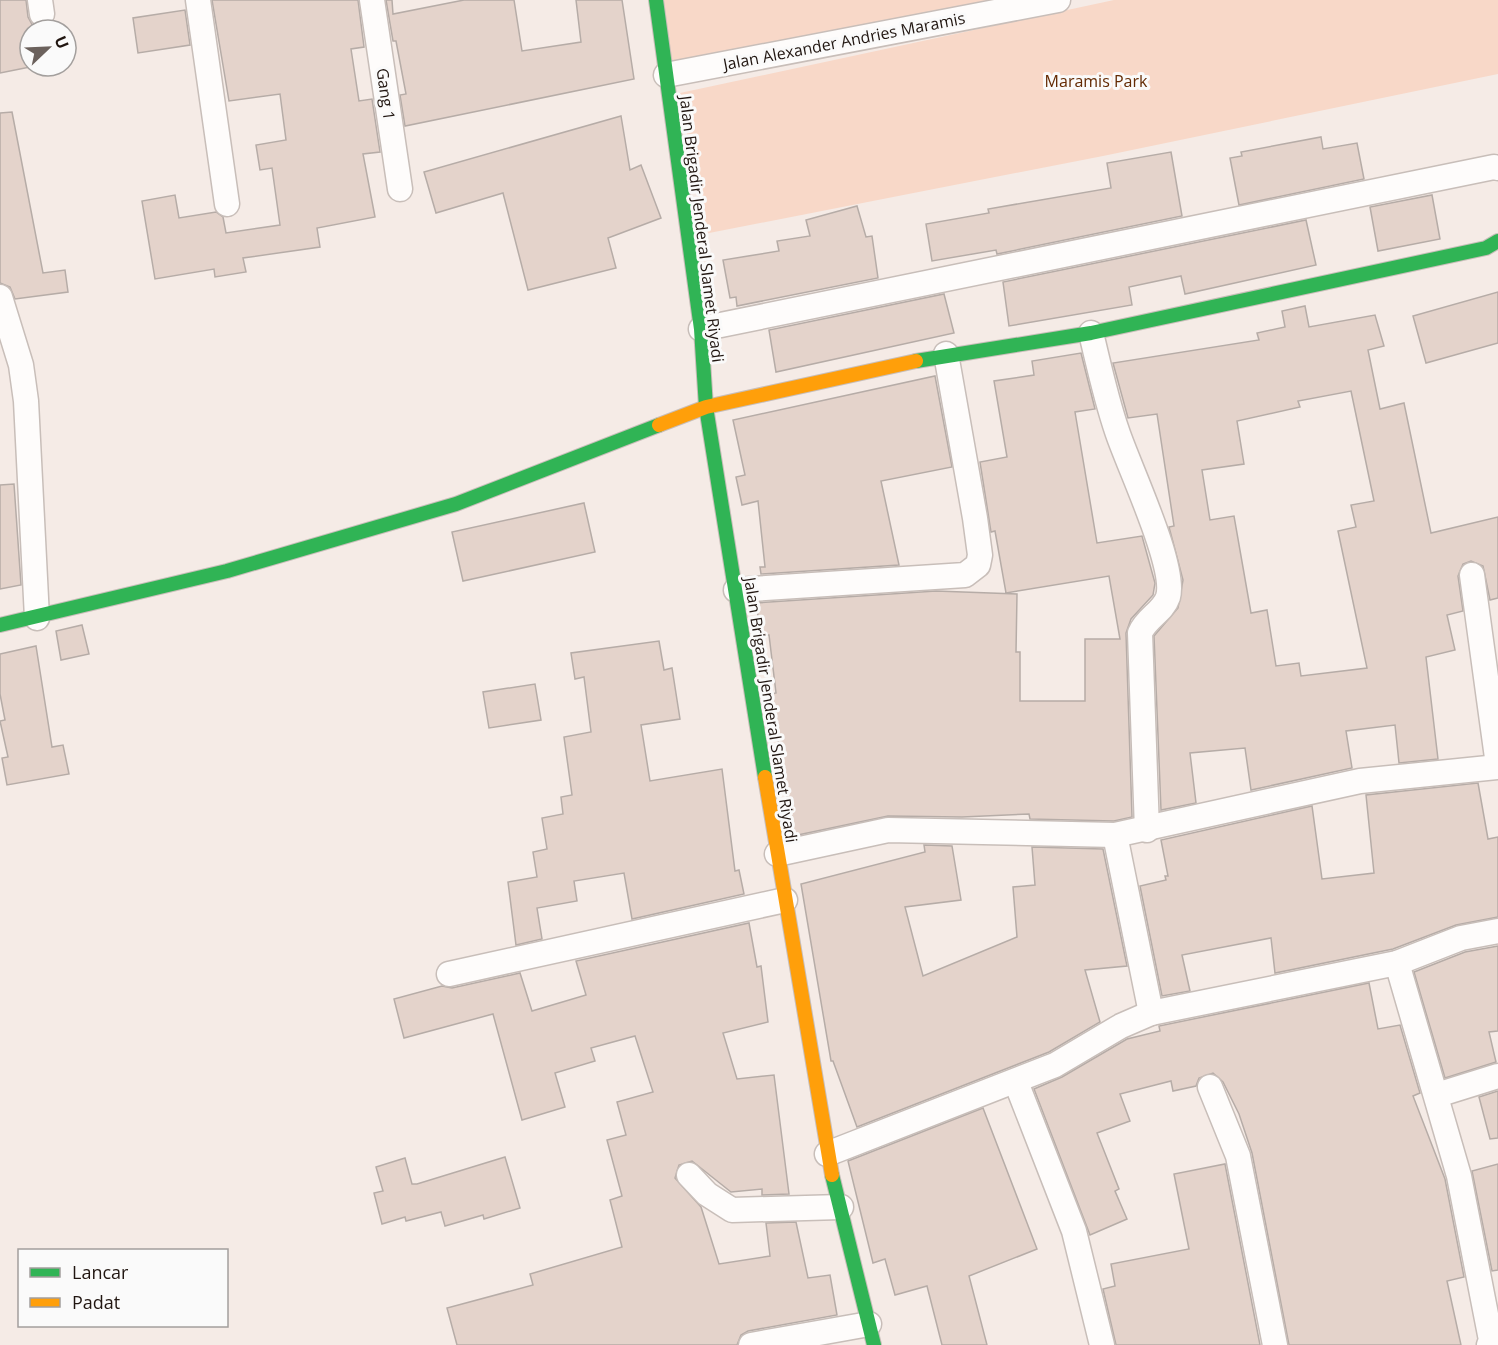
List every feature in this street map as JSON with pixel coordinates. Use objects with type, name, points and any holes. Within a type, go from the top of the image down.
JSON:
[{"type":"street","points":[[198,0],[227,204]]},
{"type":"street","name":"Gang 1","points":[[372,0],[400,189]]},
{"type":"street","name":"Jalan Brigadir Jenderal Slamet Riyadi","points":[[656,0],[701,329],[706,406],[784,900],[827,1154],[872,1334]]},
{"type":"street","name":"Jalan Alexander Andries Maramis","points":[[666,75],[1058,0]]},
{"type":"street","points":[[701,329],[1498,168]]},
{"type":"street","points":[[0,625],[227,571],[456,504],[706,406],[946,354],[1091,333],[1486,248],[1498,241]]},
{"type":"street","points":[[0,297],[21,365],[26,401],[37,618]]},
{"type":"street","points":[[1091,333],[1116,429],[1161,542],[1169,586],[1168,598],[1144,624],[1140,633],[1147,830]]},
{"type":"street","points":[[736,590],[965,575],[978,565],[981,555],[946,354]]},
{"type":"street","points":[[777,854],[888,830],[1115,835],[1147,830],[1359,781],[1498,766],[1472,575]]},
{"type":"street","points":[[1115,835],[1151,1013]]},
{"type":"street","points":[[449,974],[784,900]]},
{"type":"street","points":[[827,1154],[1017,1082],[1055,1065],[1121,1026],[1151,1013],[1397,963],[1461,938],[1498,931]]},
{"type":"street","points":[[1397,963],[1459,1176],[1491,1340],[1489,1345]]},
{"type":"street","points":[[1437,1095],[1498,1076]]},
{"type":"street","points":[[1017,1082],[1074,1231],[1102,1345]]},
{"type":"street","points":[[1210,1087],[1238,1156],[1275,1345]]},
{"type":"street","points":[[690,1175],[707,1194],[732,1210],[753,1212],[778,1208],[841,1208]]},
{"type":"street","points":[[752,1345],[872,1334]]},
{"type":"green space","points":[[659,0],[992,0],[669,64]]},
{"type":"green space","name":"Maramis Park","points":[[1114,0],[1498,0],[1498,74],[1103,156],[704,234],[680,93]]},
{"type":"building","points":[[0,0],[26,0],[29,18],[18,18],[18,69],[0,73]]},
{"type":"building","points":[[212,0],[358,0],[364,47],[351,49],[359,101],[372,99],[380,152],[363,154],[375,217],[317,228],[320,247],[243,258],[246,272],[215,277],[214,269],[155,279],[142,201],[175,195],[179,218],[216,212],[223,217],[226,233],[280,225],[272,168],[260,170],[256,145],[286,140],[280,94],[229,101]]},
{"type":"building","points":[[386,0],[392,0],[393,14],[464,0],[514,0],[522,51],[581,42],[576,0],[622,0],[634,79],[405,126],[400,95],[406,94]]},
{"type":"building","points":[[185,10],[190,45],[138,53],[133,18]]},
{"type":"building","points":[[12,112],[43,273],[65,270],[68,292],[15,299],[10,287],[0,283],[0,113]]},
{"type":"building","points":[[621,116],[630,170],[641,165],[661,218],[608,238],[616,268],[528,290],[503,193],[436,213],[424,172]]},
{"type":"building","points":[[1321,137],[1323,149],[1357,143],[1364,179],[1239,205],[1230,158],[1242,156],[1241,152]]},
{"type":"building","points":[[1171,152],[1182,216],[997,254],[996,250],[932,261],[926,224],[989,213],[988,209],[1111,188],[1107,163]]},
{"type":"building","points":[[1432,195],[1440,239],[1378,251],[1370,207]]},
{"type":"building","points":[[857,206],[866,237],[872,236],[878,278],[737,306],[736,297],[730,298],[723,260],[779,251],[777,241],[810,236],[806,220]]},
{"type":"building","points":[[1306,220],[1316,265],[1185,294],[1181,276],[1129,287],[1132,305],[1009,326],[1003,282]]},
{"type":"building","points":[[1498,292],[1498,343],[1426,363],[1413,316]]},
{"type":"building","points":[[944,294],[954,333],[776,372],[769,330]]},
{"type":"building","points":[[1305,306],[1309,327],[1375,315],[1384,346],[1368,350],[1380,409],[1404,403],[1431,533],[1498,517],[1498,598],[1490,600],[1483,566],[1471,561],[1463,564],[1458,576],[1463,611],[1447,615],[1455,650],[1426,657],[1438,759],[1399,763],[1395,725],[1346,731],[1352,768],[1251,790],[1245,748],[1190,753],[1196,803],[1161,810],[1154,636],[1178,608],[1183,580],[1169,527],[1174,526],[1157,414],[1128,418],[1113,363],[1259,340],[1257,333],[1285,327],[1282,311]],"holes":[[[1351,391],[1374,501],[1351,505],[1356,527],[1338,531],[1367,668],[1301,676],[1299,663],[1276,666],[1267,610],[1251,613],[1234,516],[1210,520],[1202,470],[1244,464],[1237,421],[1300,407],[1298,401]]]},
{"type":"building","points":[[1081,353],[1095,409],[1075,412],[1097,543],[1142,536],[1155,583],[1153,595],[1131,619],[1126,633],[1132,817],[1114,821],[1030,819],[1029,814],[962,817],[888,816],[793,836],[771,694],[776,693],[769,635],[761,635],[756,603],[936,591],[1017,594],[1016,652],[1020,652],[1020,701],[1085,701],[1085,639],[1120,639],[1109,576],[1006,593],[995,531],[991,532],[980,462],[1007,457],[994,381],[1034,375],[1032,361]]},
{"type":"building","points":[[935,376],[952,467],[881,481],[899,565],[761,574],[760,567],[765,567],[758,501],[742,505],[736,477],[745,475],[733,420]]},
{"type":"building","points":[[14,484],[21,585],[0,589],[0,485]]},
{"type":"building","points":[[584,503],[595,552],[463,581],[452,532]]},
{"type":"building","points":[[82,625],[89,654],[61,660],[56,631]]},
{"type":"building","points":[[659,641],[664,670],[672,668],[680,719],[641,725],[650,781],[722,769],[735,871],[739,870],[744,894],[632,919],[624,873],[574,881],[577,901],[537,908],[542,939],[516,945],[508,882],[537,877],[533,852],[547,849],[542,818],[563,814],[561,797],[572,795],[564,737],[591,732],[584,677],[575,679],[571,653]]},
{"type":"building","points":[[36,646],[52,747],[63,745],[69,774],[7,785],[2,758],[8,757],[0,721],[5,720],[0,694],[0,654]]},
{"type":"building","points":[[535,684],[541,720],[489,728],[483,692]]},
{"type":"building","points":[[1478,783],[1488,839],[1498,837],[1498,917],[1456,925],[1393,949],[1275,973],[1271,938],[1182,955],[1190,991],[1162,996],[1140,886],[1166,880],[1165,876],[1168,876],[1161,840],[1312,806],[1322,879],[1374,873],[1366,795]]},
{"type":"building","points":[[924,845],[952,846],[961,900],[905,907],[923,976],[1017,937],[1013,887],[1035,885],[1032,847],[1103,849],[1127,966],[1085,970],[1100,1022],[1049,1052],[857,1127],[833,1061],[831,1061],[801,884],[925,852]]},
{"type":"building","points":[[749,923],[757,967],[761,966],[768,1022],[723,1033],[737,1079],[774,1075],[789,1194],[762,1195],[762,1189],[731,1192],[692,1161],[679,1165],[675,1178],[701,1207],[719,1264],[770,1256],[766,1223],[796,1222],[808,1278],[830,1275],[837,1315],[748,1331],[741,1335],[737,1345],[457,1345],[447,1308],[533,1285],[530,1274],[622,1247],[610,1200],[622,1196],[607,1140],[626,1135],[617,1102],[653,1092],[635,1036],[591,1048],[595,1061],[555,1073],[565,1107],[522,1120],[493,1014],[404,1038],[394,999],[442,986],[452,988],[520,973],[532,1011],[586,995],[576,961]]},
{"type":"building","points":[[1498,946],[1498,1031],[1489,1032],[1496,1062],[1445,1078],[1414,972],[1465,952]]},
{"type":"building","points":[[1369,983],[1378,1029],[1400,1025],[1420,1093],[1413,1096],[1445,1179],[1464,1277],[1447,1281],[1461,1345],[1289,1345],[1252,1153],[1239,1114],[1223,1082],[1213,1073],[1199,1078],[1196,1086],[1173,1091],[1171,1081],[1120,1094],[1130,1121],[1097,1133],[1119,1189],[1115,1191],[1127,1219],[1090,1235],[1034,1089],[1062,1077],[1127,1039],[1160,1031],[1159,1026]]},
{"type":"building","points":[[1498,1091],[1498,1138],[1490,1139],[1479,1097]]},
{"type":"building","points":[[983,1108],[1037,1249],[969,1276],[987,1345],[942,1345],[927,1286],[895,1295],[885,1259],[873,1263],[848,1161]]},
{"type":"building","points":[[505,1157],[520,1208],[484,1219],[483,1215],[445,1226],[441,1212],[406,1221],[405,1217],[382,1224],[374,1193],[383,1191],[376,1167],[405,1158],[412,1184],[417,1184]]},
{"type":"building","points":[[1225,1164],[1260,1345],[1116,1345],[1103,1289],[1115,1286],[1111,1264],[1189,1249],[1174,1174]]},
{"type":"building","points":[[1498,1164],[1498,1270],[1492,1271],[1472,1171]]},
{"type":"traffic: fast","points":[[656,0],[701,329],[706,407],[765,777]]},
{"type":"traffic: fast","points":[[916,361],[1091,333],[1486,248],[1498,241]]},
{"type":"traffic: fast","points":[[0,625],[227,571],[456,504],[659,425]]},
{"type":"traffic: fast","points":[[832,1175],[874,1345]]},
{"type":"traffic: slow","points":[[659,425],[706,407],[916,361]]},
{"type":"traffic: slow","points":[[765,777],[832,1175]]}]
